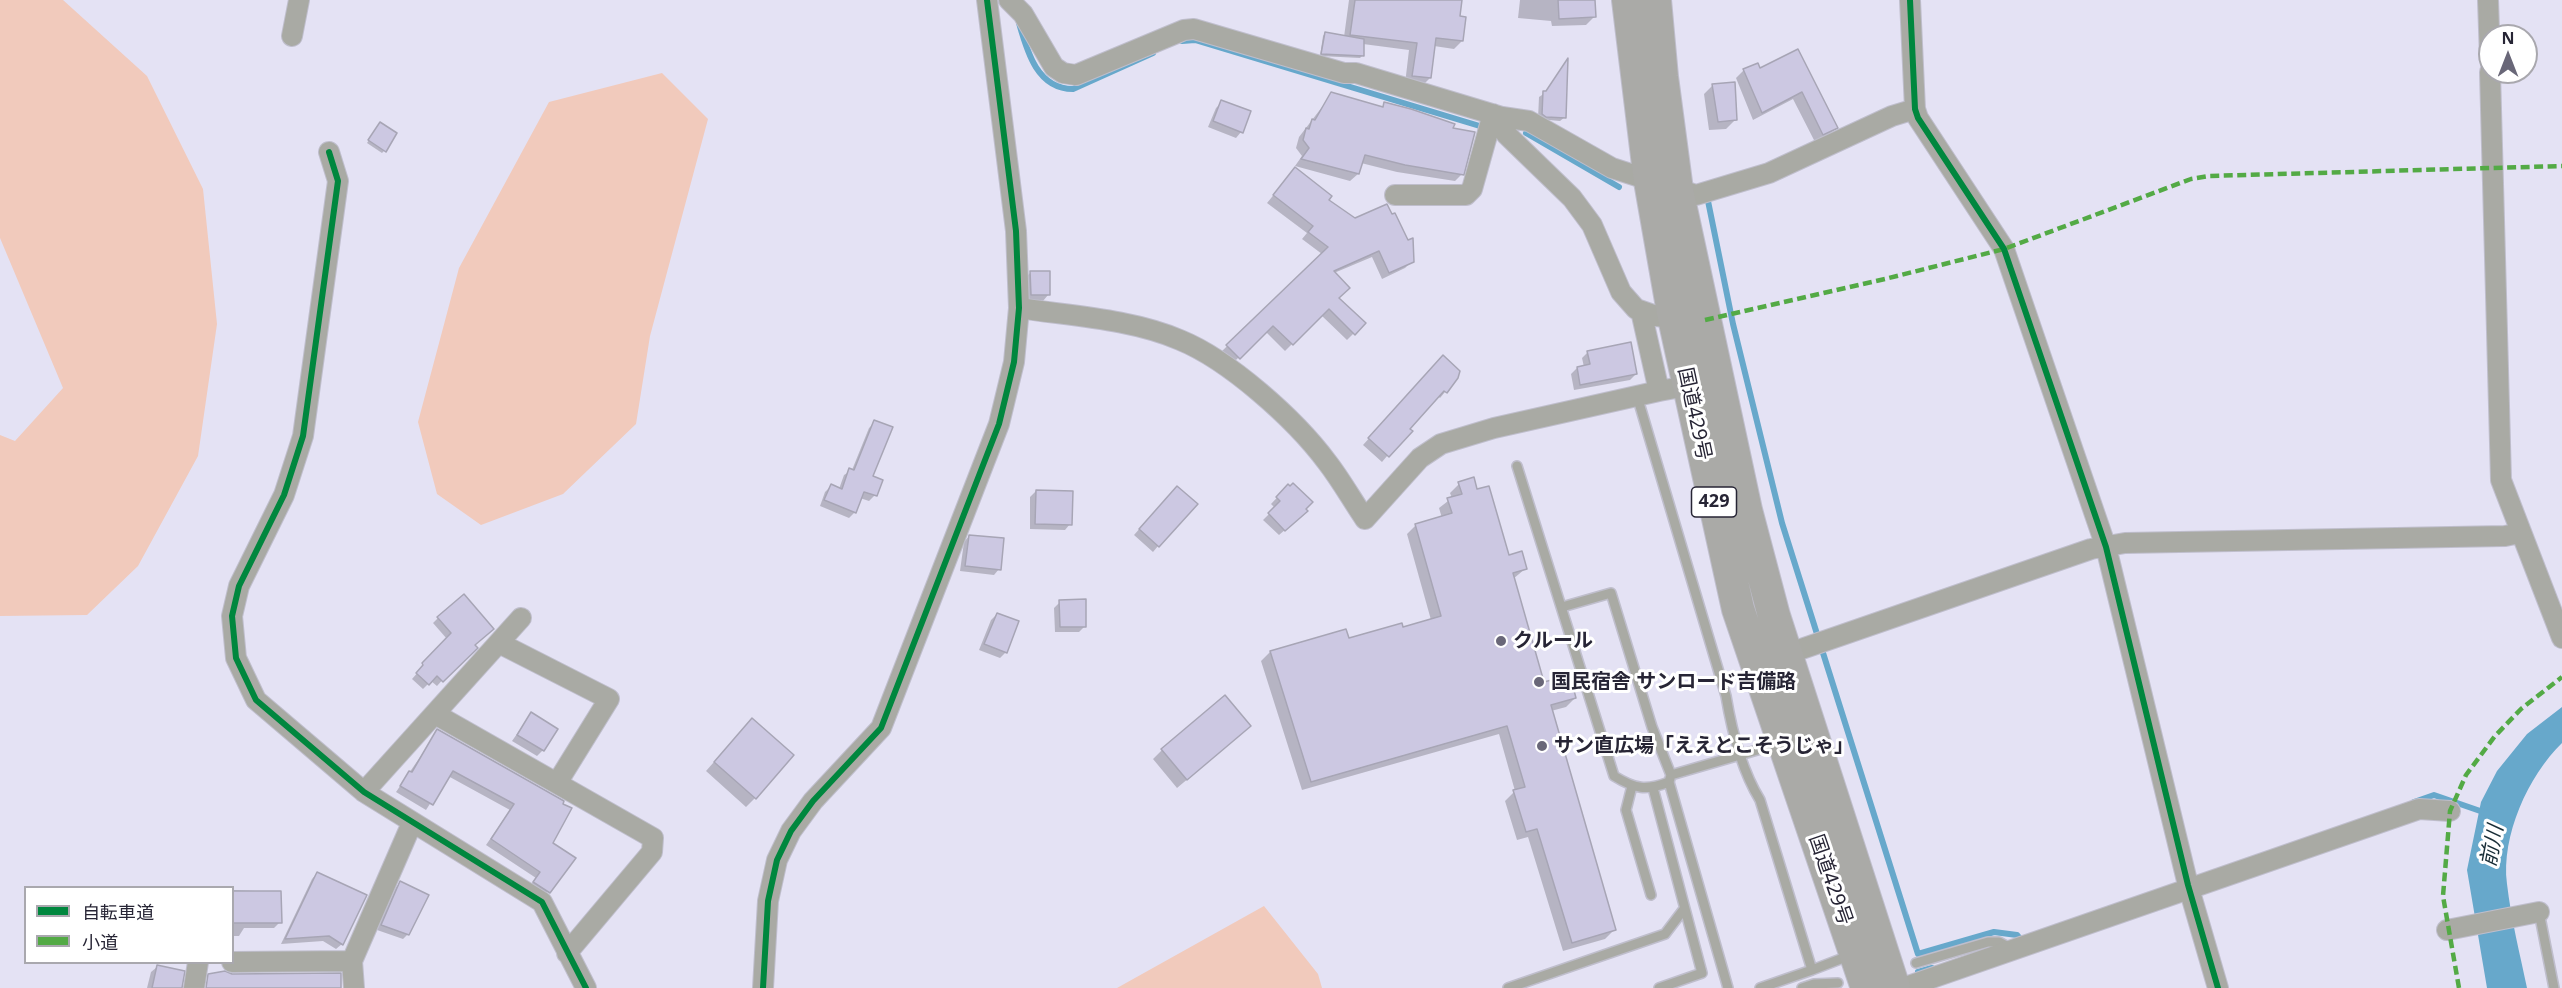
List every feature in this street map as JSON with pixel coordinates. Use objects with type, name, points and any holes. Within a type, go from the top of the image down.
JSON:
[{"type":"highway","name":"国道429号","points":[[1628,0],[1663,185],[1705,321],[1688,386],[1808,647],[1798,738],[1855,953],[1852,986]]},
{"type":"highway","name":"国道429号","points":[[1655,0],[1662,77],[1663,185],[1674,318],[1738,609],[1798,738],[1894,988]]},
{"type":"street","points":[[292,36],[299,0]]},
{"type":"street","points":[[763,988],[768,902],[777,860],[791,831],[813,801],[881,728],[999,424],[1014,362],[1019,308],[1016,231],[987,0]]},
{"type":"street","points":[[1009,0],[1023,14],[1054,66],[1064,73],[1076,75],[1184,30],[1194,30],[1344,73],[1356,73],[1498,116],[1529,121],[1612,168],[1696,195],[1769,173],[1892,116],[1915,109]]},
{"type":"street","points":[[1910,0],[1915,109],[1918,118],[2004,249],[2106,547],[2188,885],[2218,988]]},
{"type":"street","points":[[2488,0],[2489,24]]},
{"type":"street","points":[[2490,84],[2501,480],[2562,638]]},
{"type":"street","points":[[1395,195],[1466,195],[1472,189],[1498,116]]},
{"type":"street","points":[[1498,116],[1506,134],[1572,198],[1592,225],[1621,292],[1636,309],[1656,316],[1705,321]]},
{"type":"street","points":[[329,152],[338,181],[303,436],[284,495],[239,586],[232,616],[236,658],[256,700],[364,792],[542,902],[586,988]]},
{"type":"street","points":[[1019,308],[1127,325],[1179,339],[1217,358],[1304,435],[1327,461],[1365,519],[1420,458],[1441,444],[1494,428],[1688,386],[1641,310]]},
{"type":"street","points":[[1808,647],[2091,549],[2125,543],[2505,536],[2520,533]]},
{"type":"street","points":[[364,792],[521,618]]},
{"type":"street","points":[[499,643],[609,699],[557,783]]},
{"type":"street","points":[[435,714],[652,838],[652,852],[567,952]]},
{"type":"street","points":[[1903,988],[2188,885],[2419,809],[2450,811]]},
{"type":"street","points":[[354,988],[352,961],[412,823]]},
{"type":"street","points":[[2451,929],[2536,913]]},
{"type":"street","points":[[234,962],[352,961]]},
{"type":"street","points":[[194,988],[198,964]]},
{"type":"lane","points":[[1637,396],[1726,696],[1731,725],[1746,778],[1760,800],[1812,970]]},
{"type":"lane","points":[[1517,466],[1614,776],[1632,786],[1653,788],[1670,779],[1798,738]]},
{"type":"lane","points":[[1562,607],[1611,593],[1670,779],[1728,988]]},
{"type":"lane","points":[[1632,786],[1626,810],[1651,895]]},
{"type":"lane","points":[[1653,788],[1702,973],[1659,988]]},
{"type":"lane","points":[[1508,988],[1665,934],[1684,909]]},
{"type":"lane","points":[[2536,913],[2554,988]]},
{"type":"lane","points":[[1916,963],[1988,942],[1999,942],[2013,950]]},
{"type":"lane","points":[[1760,988],[1855,953]]},
{"type":"lane","points":[[1802,988],[1814,984],[1852,986]]},
{"type":"shaded area","points":[[0,0],[63,0],[147,76],[203,189],[217,324],[198,456],[138,566],[87,615],[0,616],[0,435],[15,441],[63,388],[0,238]]},
{"type":"shaded area","points":[[662,73],[708,119],[650,336],[636,424],[563,494],[481,525],[437,494],[418,422],[459,268],[549,102]]},
{"type":"shaded area","points":[[1264,906],[1318,974],[1322,988],[1117,988]]},
{"type":"water","name":"前川","points":[[2562,707],[2562,743],[2538,772],[2528,789],[2508,846],[2507,884],[2527,988],[2487,988],[2467,870],[2481,802],[2497,771],[2527,734]]},
{"type":"building","points":[[1355,0],[1462,0],[1460,16],[1466,17],[1463,41],[1436,38],[1431,78],[1412,76],[1417,43],[1350,35]]},
{"type":"building","points":[[1558,0],[1595,0],[1596,17],[1559,19]]},
{"type":"building","points":[[1325,32],[1364,39],[1364,56],[1321,54]]},
{"type":"building","points":[[1798,49],[1838,128],[1823,135],[1802,92],[1762,113],[1743,69],[1758,63],[1760,68]]},
{"type":"building","points":[[1568,58],[1566,118],[1546,117],[1542,114],[1543,91],[1546,91]]},
{"type":"building","points":[[1735,82],[1737,120],[1718,122],[1712,84]]},
{"type":"building","points":[[1331,92],[1383,107],[1384,102],[1411,109],[1455,124],[1453,128],[1475,132],[1464,175],[1405,165],[1365,155],[1359,174],[1301,159],[1309,148],[1303,140],[1306,128],[1309,129],[1312,119],[1315,120]]},
{"type":"building","points":[[1221,100],[1251,111],[1243,133],[1213,121]]},
{"type":"building","points":[[380,122],[397,133],[386,152],[368,140]]},
{"type":"building","points":[[1295,167],[1332,196],[1329,200],[1355,218],[1387,204],[1392,214],[1395,213],[1408,240],[1413,238],[1414,262],[1389,273],[1379,251],[1334,271],[1350,288],[1339,298],[1366,323],[1355,335],[1329,309],[1293,345],[1273,326],[1240,359],[1226,345],[1328,247],[1308,232],[1313,226],[1273,195]]},
{"type":"building","points":[[1030,271],[1050,271],[1050,295],[1031,295]]},
{"type":"building","points":[[1631,342],[1637,374],[1580,385],[1577,367],[1590,364],[1587,351]]},
{"type":"building","points":[[1443,355],[1460,371],[1458,378],[1447,393],[1444,391],[1410,429],[1413,431],[1389,457],[1368,438]]},
{"type":"building","points":[[874,420],[893,427],[873,476],[883,480],[877,496],[864,492],[856,513],[824,500],[831,484],[842,489],[849,468],[854,470]]},
{"type":"building","points":[[1474,477],[1477,489],[1489,486],[1509,555],[1522,551],[1527,569],[1513,573],[1544,682],[1570,675],[1576,698],[1551,705],[1616,930],[1572,943],[1537,829],[1526,832],[1513,790],[1525,787],[1507,726],[1311,782],[1270,651],[1346,629],[1349,638],[1402,623],[1403,627],[1441,616],[1415,524],[1452,513],[1447,498],[1462,494],[1458,482]]},
{"type":"building","points":[[1293,483],[1313,502],[1306,509],[1308,511],[1285,531],[1268,513],[1280,501],[1276,497],[1288,484],[1290,486]]},
{"type":"building","points":[[1177,486],[1198,504],[1159,547],[1139,529]]},
{"type":"building","points":[[1036,490],[1073,491],[1072,525],[1035,524]]},
{"type":"building","points":[[969,535],[1004,538],[1001,570],[965,566]]},
{"type":"building","points":[[464,594],[494,629],[475,645],[478,648],[443,682],[437,676],[429,685],[416,673],[423,665],[422,663],[451,633],[437,617]]},
{"type":"building","points":[[1086,599],[1086,627],[1060,627],[1059,600]]},
{"type":"building","points":[[997,613],[1019,621],[1007,653],[984,644]]},
{"type":"building","points":[[1225,695],[1251,726],[1187,780],[1161,749]]},
{"type":"building","points":[[531,712],[558,729],[544,751],[517,735]]},
{"type":"building","points":[[752,718],[794,755],[756,799],[714,762]]},
{"type":"building","points":[[437,729],[564,801],[563,804],[572,808],[553,843],[576,858],[550,893],[533,882],[540,872],[491,839],[514,804],[453,771],[433,805],[400,786],[409,771],[412,772]]},
{"type":"building","points":[[317,872],[367,895],[343,945],[329,936],[285,939]]},
{"type":"building","points":[[400,881],[429,895],[409,935],[381,925]]},
{"type":"building","points":[[234,891],[281,891],[282,923],[234,923]]},
{"type":"building","points":[[157,965],[185,971],[182,988],[152,988]]},
{"type":"building","points":[[225,971],[232,974],[341,973],[341,988],[206,988],[208,974]]},
{"type":"waterway","points":[[1019,23],[1030,56],[1042,76],[1050,83],[1061,87],[1073,89],[1153,53]]},
{"type":"waterway","points":[[1182,41],[1195,40],[1483,127]]},
{"type":"waterway","points":[[1526,133],[1619,187]]},
{"type":"waterway","points":[[1708,201],[1733,324],[1782,523],[1918,954],[1994,932],[2017,935],[2022,941]]},
{"type":"waterway","name":"前川","points":[[2414,802],[2434,795],[2486,813]]},
{"type":"waterway","points":[[1918,972],[1932,968]]},
{"type":"marked path","points":[[1705,320],[2004,249],[2191,179],[2209,176],[2562,166]]},
{"type":"marked path","points":[[2459,988],[2443,896],[2450,811],[2466,775],[2495,736],[2521,709],[2562,677]]},
{"type":"cycle path","points":[[763,988],[768,901],[777,860],[791,831],[813,801],[881,728],[999,424],[1014,362],[1019,308],[1016,231],[987,0]]},
{"type":"cycle path","points":[[1910,0],[1915,109],[1918,118],[2004,249],[2106,547],[2188,885],[2218,988]]},
{"type":"cycle path","points":[[329,152],[338,181],[303,436],[284,495],[239,586],[232,616],[236,658],[256,700],[364,792],[542,902],[586,988]]},
{"type":"place","name":"クルール","points":[[1501,641]]},
{"type":"place","name":"国民宿舎 サンロード吉備路","points":[[1539,682]]},
{"type":"place","name":"サン直広場「ええとこそうじゃ」","points":[[1542,746]]}]
